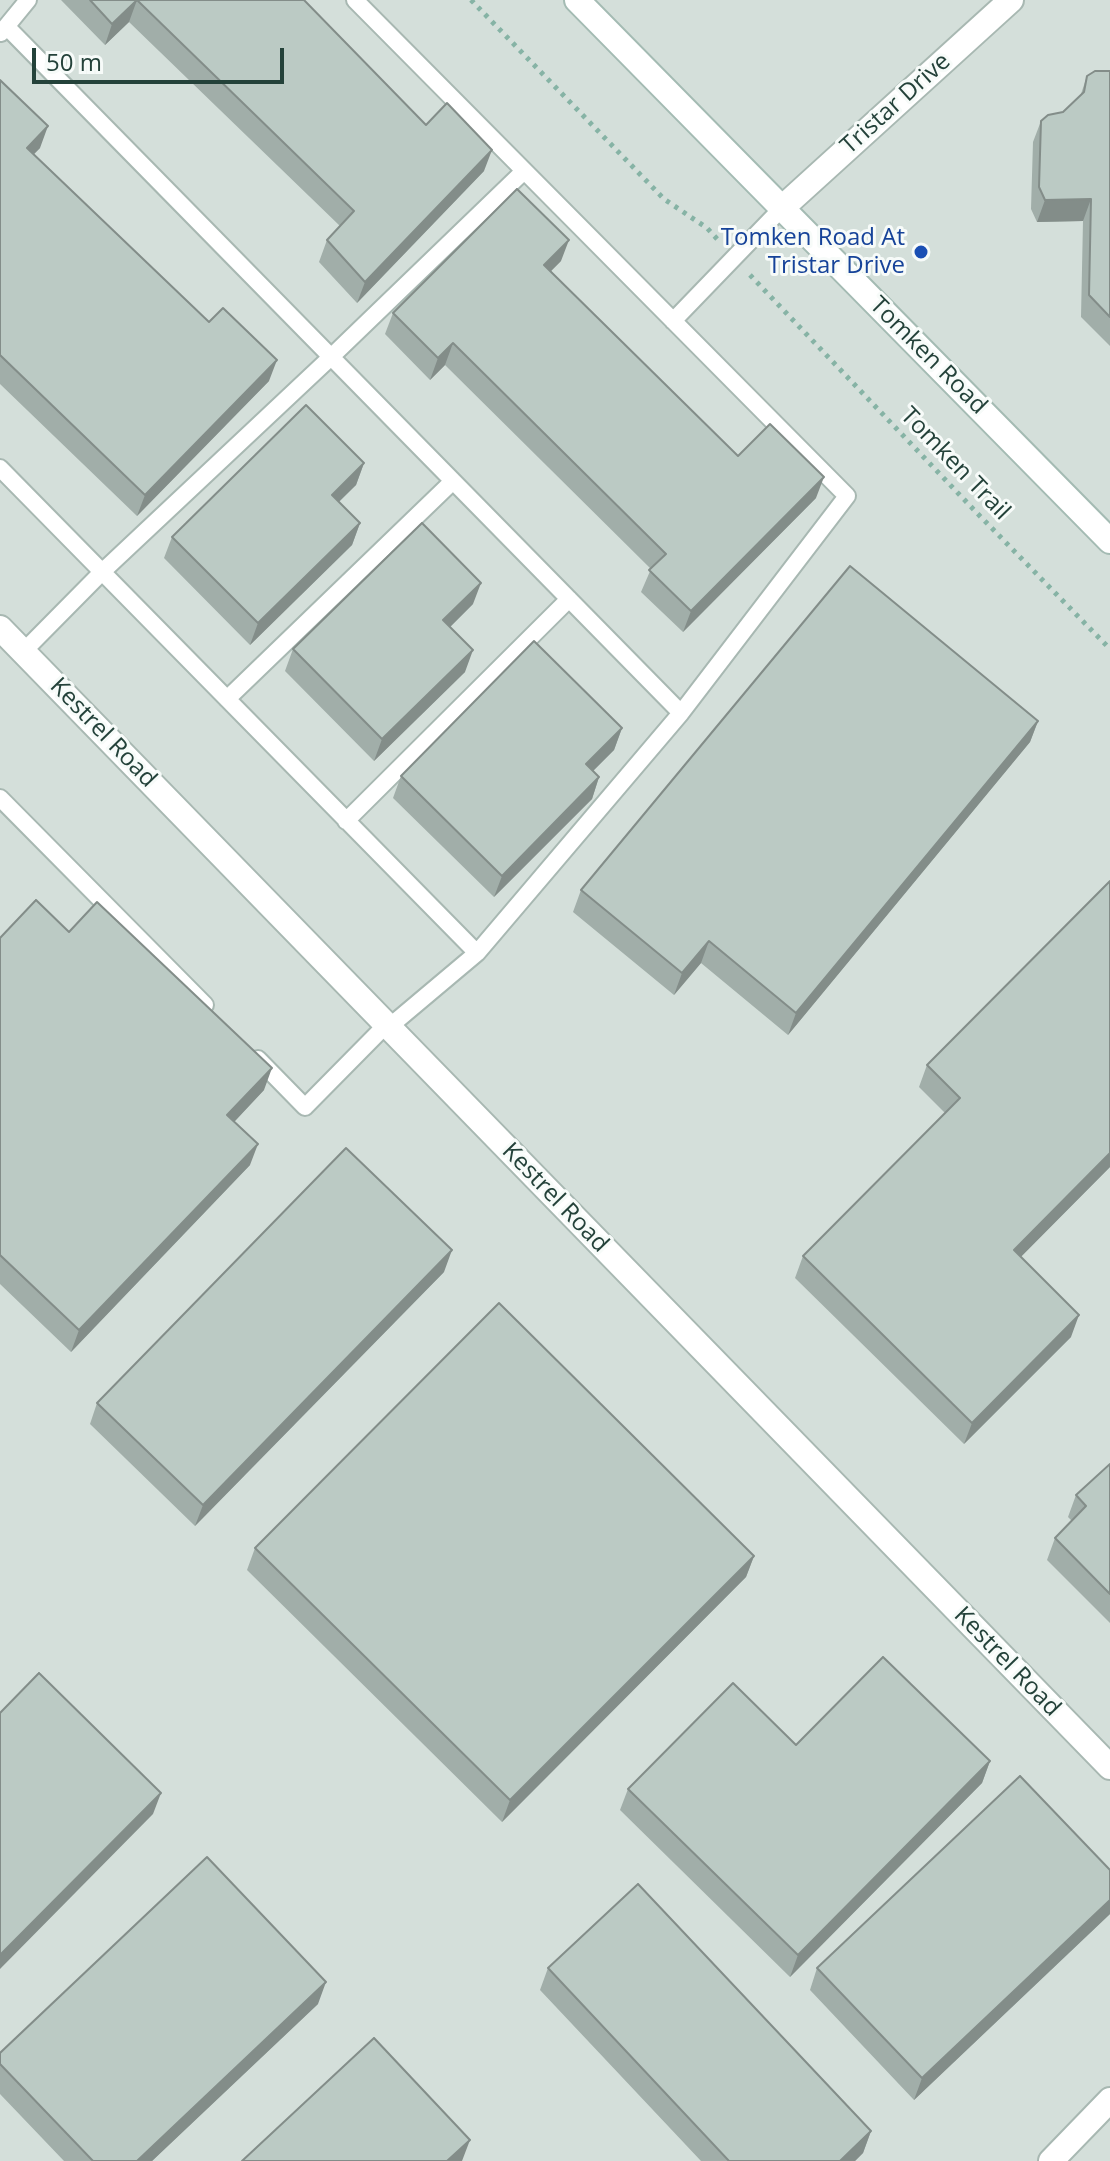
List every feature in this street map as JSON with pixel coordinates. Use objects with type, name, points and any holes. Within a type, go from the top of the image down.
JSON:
[{"type":"street","name":"Tomken Road","points":[[577,0],[1110,541]]},
{"type":"street","name":"Tristar Drive","points":[[782,208],[1011,0]]},
{"type":"street","name":"Kestrel Road","points":[[0,628],[1110,1767]]},
{"type":"street","points":[[1051,2161],[1110,2100]]},
{"type":"lane","points":[[28,0],[3,31],[331,357],[681,713]]},
{"type":"lane","points":[[251,1052],[305,1107],[380,1031],[389,1027],[477,953],[681,713],[847,496],[355,0]]},
{"type":"lane","points":[[23,652],[102,572],[524,171]]},
{"type":"lane","points":[[673,321],[782,208]]},
{"type":"lane","points":[[0,468],[477,953]]},
{"type":"lane","points":[[227,699],[453,481]]},
{"type":"lane","points":[[346,821],[569,599]]},
{"type":"lane","points":[[0,798],[218,1018]]},
{"type":"path","points":[[471,0],[664,199],[688,215]]},
{"type":"path","name":"Tomken Trail","points":[[776,303],[1110,649]]},
{"type":"shaded area","points":[[0,0],[1110,0],[1110,2161],[0,2161]]},
{"type":"building","points":[[90,0],[137,0],[112,24]]},
{"type":"building","points":[[137,0],[304,0],[426,125],[447,103],[492,150],[365,282],[327,240],[354,211]]},
{"type":"building","points":[[1095,71],[1110,71],[1110,317],[1089,295],[1091,199],[1045,200],[1039,187],[1041,121],[1048,115],[1063,112],[1084,92],[1087,76]]},
{"type":"building","points":[[0,80],[48,126],[27,148],[209,322],[223,308],[277,360],[145,495],[0,355]]},
{"type":"building","points":[[517,189],[569,240],[544,265],[738,456],[770,424],[824,477],[691,611],[649,570],[666,554],[453,343],[438,358],[393,313]]},
{"type":"building","points":[[306,405],[364,463],[332,495],[360,523],[258,623],[172,537]]},
{"type":"building","points":[[422,523],[481,583],[443,620],[473,650],[382,739],[293,649]]},
{"type":"building","points":[[850,566],[1038,721],[796,1013],[709,941],[682,973],[581,890]]},
{"type":"building","points":[[534,641],[622,728],[586,764],[599,777],[502,876],[401,776]]},
{"type":"building","points":[[1110,881],[1110,1153],[1014,1250],[1079,1315],[972,1423],[803,1256],[960,1098],[927,1065]]},
{"type":"building","points":[[36,900],[69,932],[97,902],[272,1068],[227,1115],[258,1144],[79,1330],[0,1255],[0,938]]},
{"type":"building","points":[[346,1148],[452,1250],[203,1505],[97,1403]]},
{"type":"building","points":[[499,1303],[754,1556],[510,1800],[255,1548]]},
{"type":"building","points":[[1110,1464],[1110,1594],[1055,1538],[1086,1506],[1076,1495]]},
{"type":"building","points":[[883,1657],[990,1761],[798,1955],[628,1789],[733,1683],[796,1745]]},
{"type":"building","points":[[39,1673],[161,1793],[0,1955],[0,1713]]},
{"type":"building","points":[[1020,1776],[1110,1870],[1110,1900],[922,2078],[817,1968]]},
{"type":"building","points":[[207,1857],[326,1982],[137,2161],[93,2161],[0,2064],[0,2053]]},
{"type":"building","points":[[638,1884],[871,2131],[840,2161],[729,2161],[548,1968]]},
{"type":"building","points":[[374,2038],[470,2140],[447,2161],[242,2161]]},
{"type":"place","name":"Tomken Road At Tristar Drive","points":[[921,252]]}]
